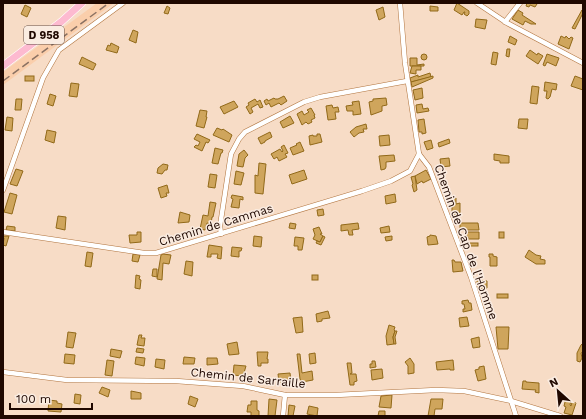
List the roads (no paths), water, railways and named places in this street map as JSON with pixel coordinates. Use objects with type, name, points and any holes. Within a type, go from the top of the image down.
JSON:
[{"type":"main road","name":"D 958","points":[[3,66],[61,22],[82,3]]},
{"type":"street","points":[[3,190],[44,78],[59,50],[123,3]]},
{"type":"street","name":"Chemin de Cap de l'Homme","points":[[400,3],[404,62],[419,154],[429,167],[471,277],[516,416]]},
{"type":"street","points":[[477,3],[505,22],[583,63]]},
{"type":"street","points":[[505,22],[520,3]]},
{"type":"street","points":[[221,234],[220,226],[231,154],[239,139],[246,132],[304,102],[320,97],[408,81]]},
{"type":"street","name":"Chemin de Cammas","points":[[3,232],[144,253],[156,253],[391,182],[410,171],[419,154]]},
{"type":"street","name":"Chemin de Sarraille","points":[[3,372],[67,380],[176,381],[243,386],[285,395],[336,395],[436,390],[464,391],[511,401],[560,416]]},
{"type":"street","points":[[283,416],[285,395]]},
{"type":"railway","points":[[3,81],[109,3]]}]
